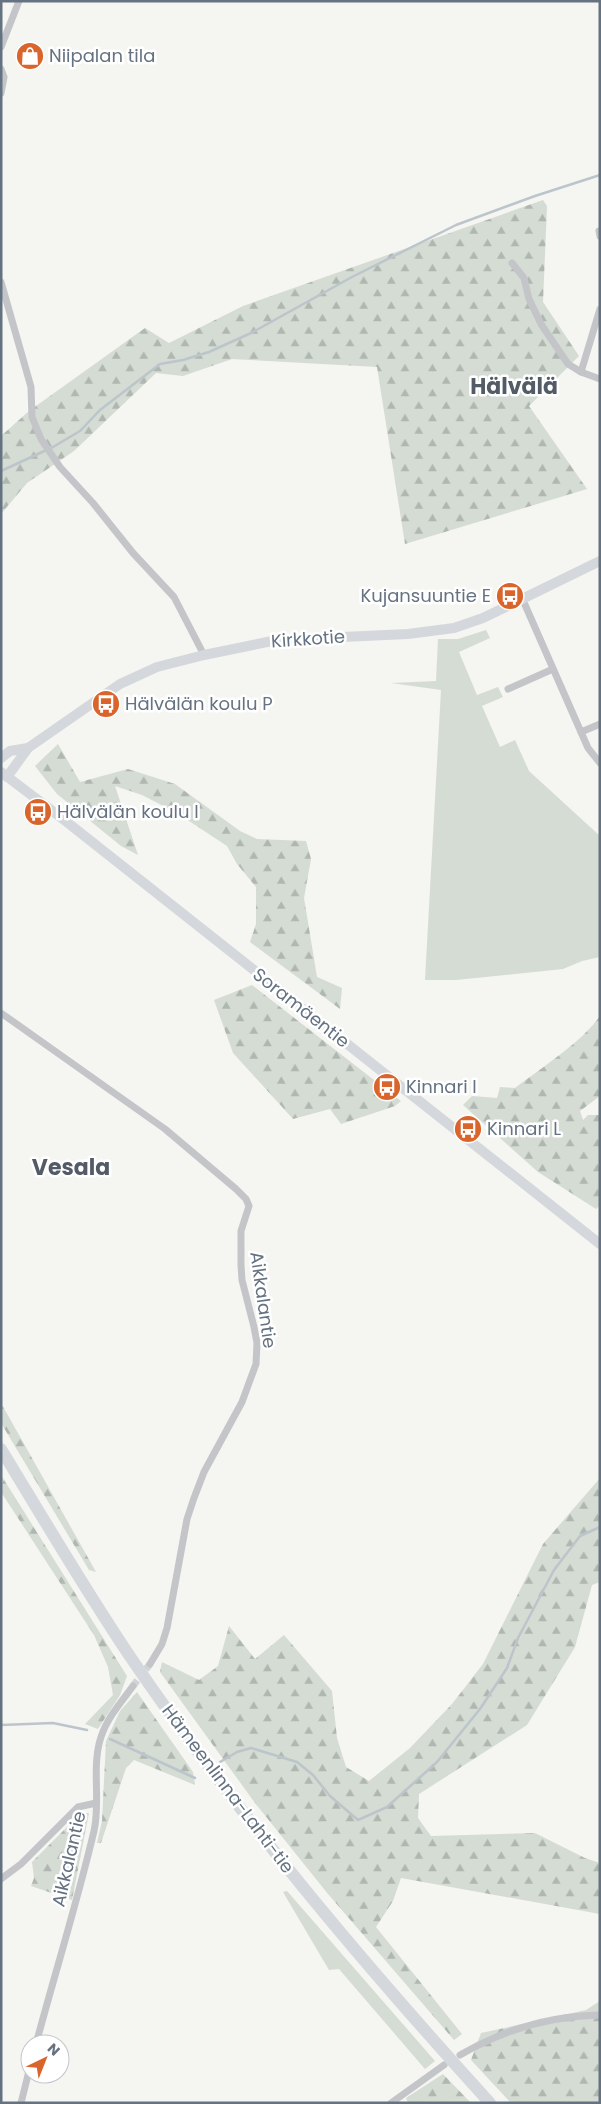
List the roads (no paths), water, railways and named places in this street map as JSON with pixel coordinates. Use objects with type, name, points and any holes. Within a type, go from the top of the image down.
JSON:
[{"type":"highway","name":"Hämeenlinna-Lahti-tie","points":[[1,1449],[128,1654],[216,1777],[354,1950],[490,2103]]},
{"type":"street","points":[[1,47],[19,1]]},
{"type":"street","points":[[1,69],[4,77],[1,93]]},
{"type":"street","points":[[512,263],[524,278],[529,299],[541,324],[568,364],[581,372],[600,379]]},
{"type":"street","points":[[1,282],[30,387],[32,416],[41,439],[60,467],[174,597],[204,655]]},
{"type":"street","points":[[581,372],[600,309]]},
{"type":"street","name":"Kirkkotie","points":[[4,774],[28,748],[120,684],[157,667],[277,640],[408,634],[454,628],[483,618],[600,561]]},
{"type":"street","points":[[522,598],[588,748],[600,763]]},
{"type":"street","points":[[508,689],[554,669]]},
{"type":"street","points":[[581,732],[600,724]]},
{"type":"street","name":"Kirkkotie","points":[[1,758],[10,751],[28,748]]},
{"type":"street","name":"Soramäentie","points":[[4,774],[600,1244]]},
{"type":"street","name":"Aikkalantie","points":[[1,1013],[165,1129],[246,1199],[249,1206],[241,1231],[241,1265],[242,1280],[257,1344],[256,1364],[242,1402],[208,1464],[194,1498],[187,1519],[167,1628],[162,1644],[150,1664]]},
{"type":"street","name":"Aikkalantie","points":[[39,2034],[95,1824],[98,1750],[101,1735],[133,1686]]},
{"type":"street","points":[[1,1879],[21,1864],[78,1807],[96,1803]]},
{"type":"street","points":[[460,2055],[515,2029],[566,2017],[600,2015]]},
{"type":"street","points":[[391,2103],[444,2065]]},
{"type":"street","points":[[20,2103],[25,2084]]},
{"type":"waterway","points":[[1,471],[53,447],[80,431],[100,410],[160,364],[183,360],[209,352],[251,333],[352,277],[456,225],[600,175]]},
{"type":"waterway","points":[[220,1762],[237,1752],[251,1748],[297,1762],[313,1775],[330,1796],[358,1820],[387,1807],[437,1762],[480,1709],[507,1668],[518,1638],[554,1570],[580,1536],[600,1527]]},
{"type":"waterway","points":[[1,1725],[53,1723],[87,1730]]},
{"type":"waterway","points":[[110,1739],[195,1778]]},
{"type":"tunnel","points":[[133,1686],[150,1664]]},
{"type":"place","name":"Niipalan tila","points":[[30,56]]},
{"type":"place","name":"Kujansuuntie E","points":[[510,596]]},
{"type":"place","name":"Hälvälän koulu P","points":[[106,704]]},
{"type":"place","name":"Hälvälän koulu I","points":[[38,812]]},
{"type":"place","name":"Kinnari I","points":[[387,1087]]},
{"type":"place","name":"Kinnari L","points":[[468,1129]]},
{"type":"district","name":"Hälvälä","points":[[514,386]]},
{"type":"district","name":"Vesala","points":[[71,1167]]}]
